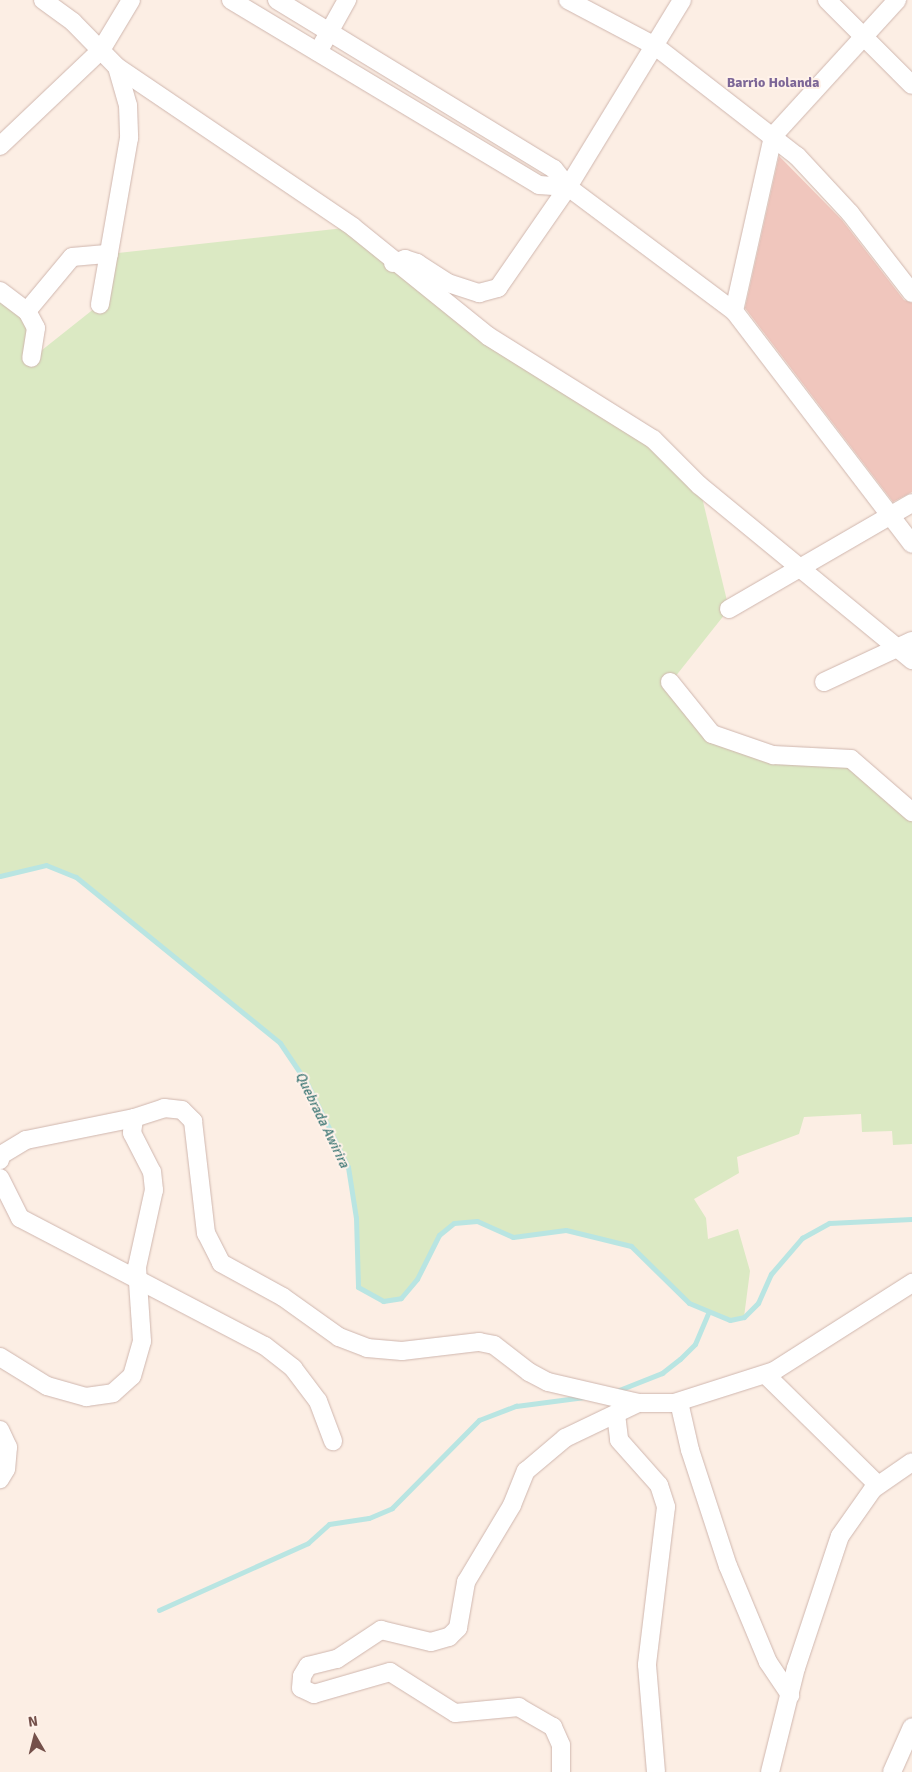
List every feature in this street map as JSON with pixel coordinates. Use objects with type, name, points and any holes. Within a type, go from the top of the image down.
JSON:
[{"type":"street","points":[[43,0],[101,50],[117,67],[353,227],[393,263],[488,336],[653,439],[699,484],[801,569],[905,645],[912,660]]},
{"type":"street","points":[[0,146],[101,50],[131,0]]},
{"type":"street","points":[[231,0],[539,185],[568,187]]},
{"type":"street","points":[[277,0],[332,31],[554,169],[568,187],[734,311],[887,516],[912,544]]},
{"type":"street","points":[[318,52],[332,31],[347,0]]},
{"type":"street","points":[[568,0],[655,46],[773,136],[850,213],[912,293]]},
{"type":"street","points":[[393,263],[406,259],[417,263],[448,283],[479,293],[498,288],[568,187],[682,0]]},
{"type":"street","points":[[827,0],[912,85]]},
{"type":"street","points":[[734,311],[773,136],[897,0]]},
{"type":"street","points":[[100,304],[129,138],[128,105],[117,67]]},
{"type":"street","points":[[26,311],[72,257],[109,254]]},
{"type":"street","points":[[0,291],[26,311],[36,328],[32,358]]},
{"type":"street","points":[[729,609],[912,503]]},
{"type":"street","points":[[824,682],[905,645]]},
{"type":"street","points":[[670,682],[712,734],[773,754],[852,758],[912,812]]},
{"type":"street","points":[[0,1160],[1,1155],[26,1140],[134,1118],[164,1108],[188,1115],[194,1131],[206,1233],[213,1253],[233,1272],[283,1297],[339,1337],[382,1350],[464,1341],[494,1345],[529,1372],[548,1382],[638,1403],[680,1402],[766,1375],[912,1283]]},
{"type":"street","points":[[0,1357],[68,1394],[113,1393],[132,1376],[139,1354],[137,1276],[154,1190],[152,1172],[132,1133],[134,1118]]},
{"type":"street","points":[[0,1178],[20,1218],[137,1276],[265,1346],[293,1368],[318,1401],[333,1441]]},
{"type":"street","points":[[766,1375],[878,1485]]},
{"type":"street","points":[[680,1402],[690,1450],[728,1566],[768,1662],[790,1695]]},
{"type":"street","points":[[561,1772],[562,1753],[553,1727],[519,1707],[455,1713],[390,1672],[314,1694],[301,1688],[302,1676],[308,1666],[337,1658],[381,1630],[431,1642],[449,1637],[458,1628],[466,1582],[512,1504],[526,1471],[565,1438],[638,1403]]},
{"type":"street","points":[[616,1414],[619,1440],[659,1486],[666,1507],[647,1665],[656,1772]]},
{"type":"street","points":[[0,1430],[8,1447],[6,1469],[0,1479]]},
{"type":"street","points":[[770,1772],[790,1695],[840,1536],[878,1485],[912,1462]]},
{"type":"street","points":[[892,1772],[912,1728]]},
{"type":"street","points":[[552,1772],[562,1753]]},
{"type":"green space","points":[[353,227],[384,257],[653,439],[699,485],[729,609],[671,682],[732,744],[836,755],[912,812],[912,1144],[893,1145],[892,1131],[862,1132],[861,1114],[804,1117],[799,1134],[737,1157],[739,1173],[694,1199],[706,1218],[708,1239],[738,1229],[750,1271],[744,1317],[730,1320],[689,1303],[631,1246],[566,1230],[513,1237],[477,1221],[454,1223],[439,1235],[417,1279],[401,1298],[383,1301],[358,1287],[356,1218],[348,1167],[307,1083],[280,1043],[76,877],[46,865],[0,876],[0,291],[27,311],[32,358],[100,304],[109,254]]},
{"type":"building","points":[[779,156],[842,220],[904,300],[912,303],[912,492],[893,502],[745,308]]},
{"type":"waterway","name":"Quebrada Awirira","points":[[0,876],[46,865],[76,877],[280,1043],[307,1083],[348,1167],[356,1218],[358,1287],[383,1301],[401,1298],[417,1279],[439,1235],[454,1223],[477,1221],[513,1237],[566,1230],[631,1246],[689,1303],[730,1320],[744,1317],[758,1303],[771,1274],[802,1238],[829,1223],[912,1219]]},
{"type":"waterway","points":[[614,1392],[662,1373],[680,1359],[695,1344],[708,1314]]},
{"type":"waterway","points":[[159,1610],[308,1543],[329,1524],[369,1518],[392,1508],[479,1420],[516,1406],[584,1397]]},
{"type":"district","name":"Barrio Holanda","points":[[773,83]]}]
